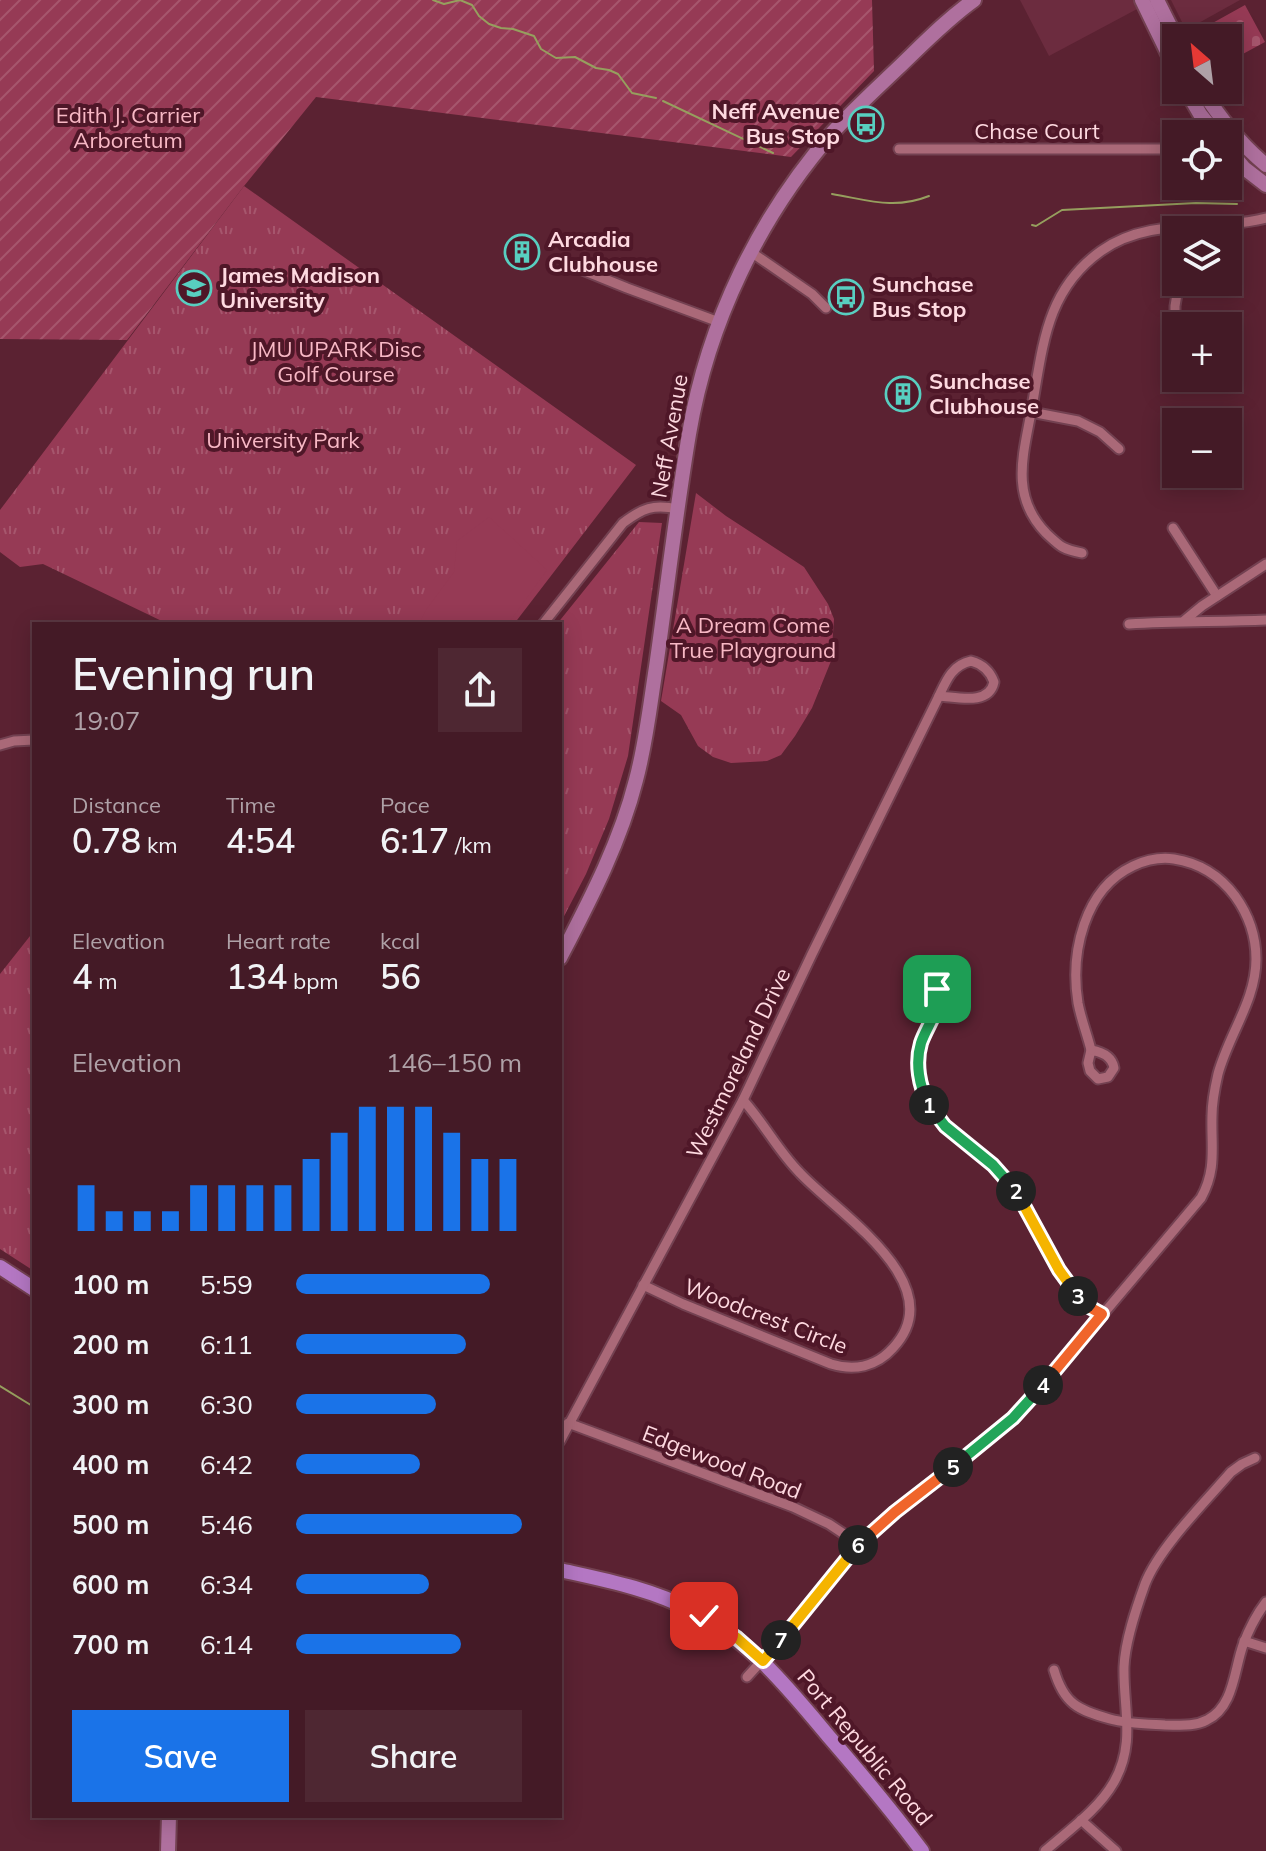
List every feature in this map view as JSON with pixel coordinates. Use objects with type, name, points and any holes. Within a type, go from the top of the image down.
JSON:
[{"type":"main road","name":"Neff Avenue","points":[[562,954],[608,862],[636,781],[647,727],[696,399],[719,322],[751,252],[791,185],[862,102],[974,0]]},
{"type":"main road","points":[[1142,0],[1162,41]]},
{"type":"main road","points":[[1157,0],[1169,24]]},
{"type":"main road","points":[[1210,104],[1252,154],[1266,165]]},
{"type":"main road","points":[[1242,166],[1266,185]]},
{"type":"main road","points":[[0,1267],[32,1288]]},
{"type":"main road","name":"Port Republic Road","points":[[562,1570],[637,1588],[680,1604],[722,1628],[782,1680],[922,1851]]},
{"type":"main road","points":[[168,1851],[169,1818]]},
{"type":"street","name":"Chase Court","points":[[899,149],[1162,149]]},
{"type":"street","points":[[1242,223],[1266,218]]},
{"type":"street","points":[[1082,553],[1063,549],[1033,518],[1022,486],[1022,465],[1047,324],[1076,274],[1095,256],[1123,238],[1162,230]]},
{"type":"street","points":[[751,252],[812,294],[826,308]]},
{"type":"street","points":[[567,262],[719,322]]},
{"type":"street","points":[[1031,412],[1078,421],[1100,432],[1119,449]]},
{"type":"street","points":[[545,622],[623,523],[640,511],[660,506],[678,509]]},
{"type":"street","points":[[1173,528],[1217,596]]},
{"type":"street","points":[[1185,620],[1266,564]]},
{"type":"street","points":[[1129,624],[1266,620]]},
{"type":"street","name":"Westmoreland Drive","points":[[562,1436],[743,1100],[949,675],[971,661],[986,668],[993,679],[993,688],[984,696],[939,696]]},
{"type":"street","points":[[0,745],[32,740]]},
{"type":"street","points":[[747,1677],[859,1544],[1029,1402],[1198,1203],[1207,1186],[1213,1161],[1212,1107],[1217,1077],[1250,993],[1256,956],[1254,938],[1244,911],[1230,890],[1212,874],[1186,862],[1155,859],[1121,872],[1098,895],[1082,930],[1077,966],[1078,1004],[1091,1050]]},
{"type":"street","points":[[937,989],[939,1002],[919,1056],[919,1074],[926,1100],[945,1126],[993,1165],[1010,1184],[1067,1283],[1087,1305],[1102,1314]]},
{"type":"street","name":"Woodcrest Circle","points":[[643,1285],[842,1367],[859,1367],[878,1361],[895,1347],[904,1333],[910,1309],[906,1289],[897,1270],[867,1234],[797,1170],[743,1100]]},
{"type":"street","name":"Edgewood Road","points":[[568,1423],[793,1507],[829,1524],[859,1544]]},
{"type":"street","points":[[1045,1851],[1104,1797],[1117,1776],[1125,1752],[1128,1724],[1124,1676],[1126,1649],[1149,1576],[1166,1550],[1231,1472],[1255,1458]]},
{"type":"street","points":[[1054,1670],[1063,1693],[1086,1712],[1128,1724],[1189,1725],[1206,1721],[1224,1704],[1244,1641],[1266,1602]]},
{"type":"street","points":[[1244,1641],[1266,1648]]},
{"type":"street","points":[[1081,1820],[1116,1851]]},
{"type":"shaded area","points":[[1020,0],[1154,0],[1049,56]]},
{"type":"shaded area","points":[[1171,0],[1240,0],[1197,24],[1183,24]]},
{"type":"green space","name":"Edith J. Carrier Arboretum","points":[[0,0],[872,0],[874,71],[791,157],[316,97],[127,340],[0,339]]},
{"type":"green space","points":[[1245,5],[1265,42],[1242,54],[1242,24],[1211,24]]},
{"type":"green space","name":"University Park","points":[[244,186],[636,465],[516,622],[164,622],[43,564],[20,567],[0,552],[0,510]]},
{"type":"green space","name":"A Dream Come True Playground","points":[[696,493],[804,567],[834,619],[831,661],[812,708],[781,755],[767,761],[731,763],[713,757],[698,746],[681,715],[661,701]]},
{"type":"green space","points":[[489,517],[547,570],[509,622],[420,622],[454,572],[457,541]]},
{"type":"green space","points":[[639,522],[662,523],[628,756],[609,819],[562,920],[562,622],[559,622]]},
{"type":"green space","points":[[32,934],[32,1270],[0,1249],[0,974]]},
{"type":"waterway","points":[[433,0],[444,4],[460,0],[472,5],[489,24],[534,36],[541,49],[556,58],[575,57],[596,68],[609,70],[618,74],[632,93],[656,98]]},
{"type":"waterway","points":[[663,101],[773,153]]},
{"type":"waterway","points":[[832,194],[892,203],[929,196]]},
{"type":"waterway","points":[[1032,225],[1036,226],[1062,210],[1196,203],[1237,204]]},
{"type":"waterway","points":[[0,1386],[32,1406]]},
{"type":"place","name":"Neff Avenue Bus Stop","points":[[866,124]]},
{"type":"place","name":"Arcadia Clubhouse","points":[[522,252]]},
{"type":"place","name":"James Madison University","points":[[194,288]]},
{"type":"place","name":"Sunchase Bus Stop","points":[[846,297]]},
{"type":"place","name":"Sunchase Clubhouse","points":[[903,394]]},
{"type":"route","points":[[704,1616],[737,1638],[763,1661],[855,1548],[1013,1418],[1102,1314],[1087,1305],[1067,1283],[1010,1184],[993,1165],[945,1126],[926,1100],[919,1074],[919,1056],[939,1002],[937,989]]},
{"type":"park label","name":"JMU UPARK Disc Golf Course","points":[[336,362]]}]
